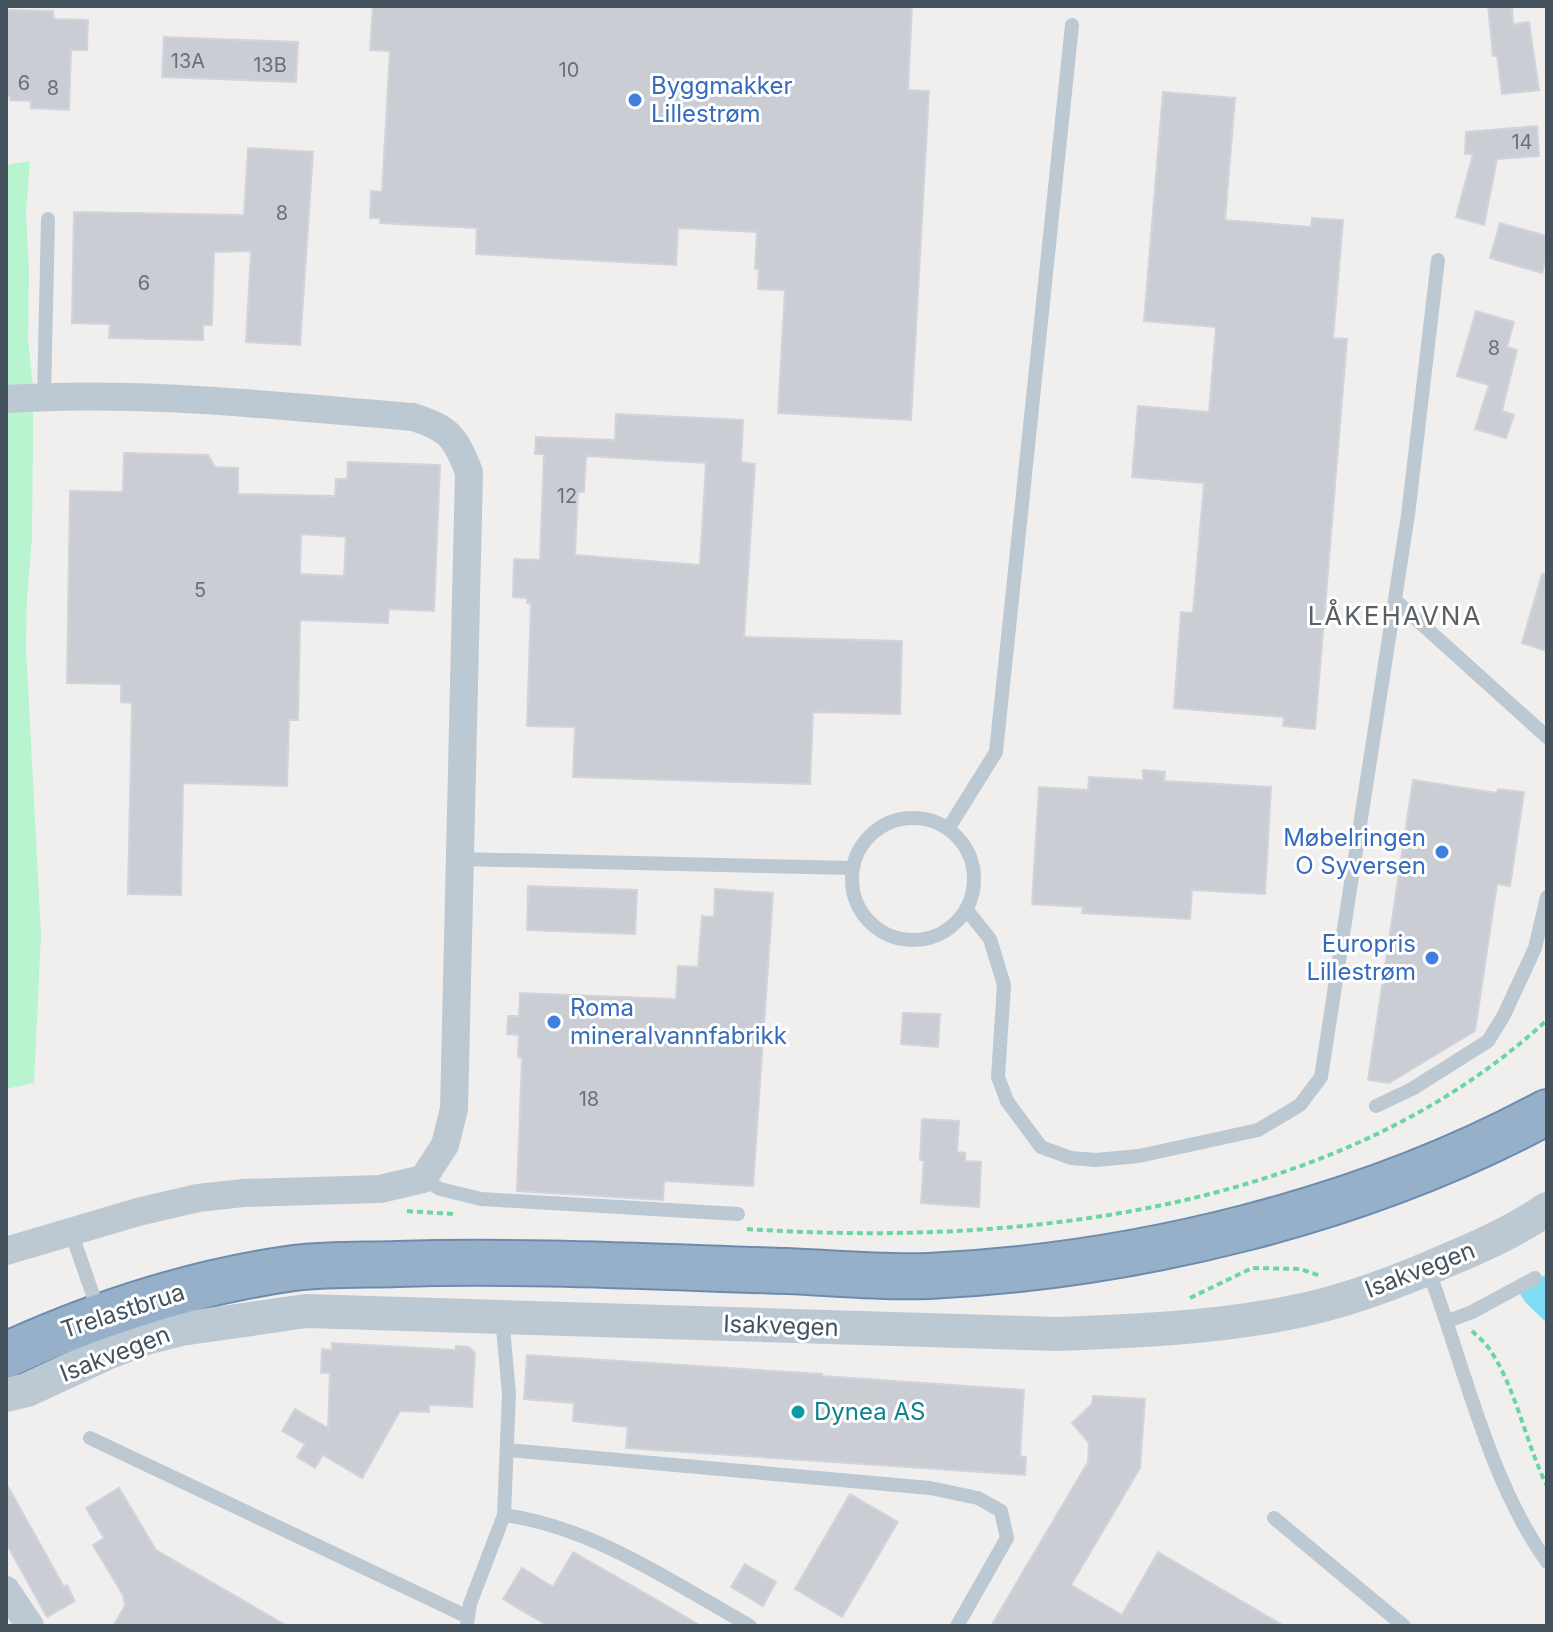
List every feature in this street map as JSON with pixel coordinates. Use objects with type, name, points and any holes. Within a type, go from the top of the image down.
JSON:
[{"type":"highway","name":"Trelastbrua","points":[[6,1355],[118,1309],[244,1277],[298,1268],[456,1262],[927,1276],[1086,1259],[1165,1246],[1267,1222],[1319,1206],[1389,1183],[1547,1112]]},
{"type":"street","points":[[6,399],[44,396],[218,402],[413,417],[439,425],[456,439],[469,472],[454,1109],[445,1145],[423,1179],[380,1189],[243,1193],[198,1198],[6,1251]]},
{"type":"street","name":"Isakvegen","points":[[6,1395],[27,1390],[146,1338],[210,1324],[306,1311],[1057,1334],[1139,1331],[1289,1313],[1369,1291],[1428,1269],[1498,1239],[1547,1209]]},
{"type":"street","points":[[6,1590],[30,1626]]},
{"type":"lane","points":[[948,829],[996,752],[1072,25]]},
{"type":"lane","points":[[44,396],[48,219]]},
{"type":"lane","points":[[966,909],[990,939],[1004,985],[998,1077],[1007,1101],[1041,1147],[1071,1158],[1139,1156],[1258,1130],[1300,1105],[1321,1077],[1408,515],[1438,260]]},
{"type":"lane","points":[[1395,600],[1547,737]]},
{"type":"lane","points":[[920,818],[948,829],[960,839],[973,867],[974,882],[966,909],[948,929],[924,939],[898,939],[871,924],[854,899],[852,868],[865,840],[889,822],[920,818]]},
{"type":"lane","points":[[459,859],[852,868]]},
{"type":"lane","points":[[1376,1106],[1412,1089],[1488,1041],[1504,1015],[1535,948],[1547,897]]},
{"type":"lane","points":[[423,1179],[440,1189],[481,1199],[738,1214]]},
{"type":"lane","points":[[71,1232],[93,1295]]},
{"type":"lane","points":[[1428,1269],[1505,1485],[1547,1562]]},
{"type":"lane","points":[[1448,1321],[1472,1312],[1535,1278]]},
{"type":"lane","points":[[90,1438],[468,1621],[470,1604],[504,1515],[509,1394],[502,1317]]},
{"type":"lane","points":[[507,1450],[930,1488],[978,1498],[1001,1511],[1007,1538],[957,1626]]},
{"type":"lane","points":[[504,1515],[539,1520],[624,1556],[750,1626]]},
{"type":"lane","points":[[1274,1518],[1404,1626]]},
{"type":"path","points":[[742,1229],[874,1235],[994,1228],[1080,1218],[1237,1187],[1324,1158],[1369,1139],[1436,1103],[1485,1071],[1547,1020]]},
{"type":"path","points":[[396,1210],[456,1214]]},
{"type":"path","points":[[1186,1300],[1252,1268],[1300,1269],[1369,1291]]},
{"type":"path","points":[[1448,1321],[1469,1329],[1490,1349],[1547,1486]]},
{"type":"green space","points":[[30,161],[26,212],[33,438],[26,647],[41,935],[34,1083],[6,1089],[6,165]]},
{"type":"water","points":[[1547,1275],[1547,1323],[1518,1291],[1522,1282]]},
{"type":"building","points":[[373,6],[912,6],[908,90],[929,91],[911,420],[778,413],[785,290],[758,289],[759,269],[755,269],[757,232],[678,228],[676,265],[476,254],[477,228],[380,223],[380,218],[370,218],[371,191],[382,192],[390,51],[370,50]]},
{"type":"building","points":[[1488,6],[1512,6],[1513,24],[1529,22],[1539,90],[1502,94],[1497,55],[1493,56]]},
{"type":"building","points":[[7,10],[53,11],[54,19],[88,20],[87,50],[71,50],[69,110],[31,108],[31,101],[10,100],[10,96],[6,95]]},
{"type":"building","points":[[164,37],[298,42],[296,82],[162,77]]},
{"type":"building","points":[[1163,92],[1235,98],[1225,220],[1311,227],[1312,218],[1343,220],[1333,338],[1347,339],[1315,729],[1283,726],[1284,717],[1174,708],[1181,612],[1193,613],[1204,483],[1132,477],[1138,406],[1209,412],[1216,327],[1144,321]]},
{"type":"building","points":[[1537,126],[1539,156],[1497,159],[1484,225],[1456,217],[1473,154],[1465,154],[1466,132]]},
{"type":"building","points":[[248,148],[313,152],[300,345],[246,342],[251,251],[214,252],[212,325],[203,325],[203,340],[109,338],[110,324],[72,323],[74,212],[244,215]]},
{"type":"building","points":[[1500,223],[1547,236],[1547,254],[1542,273],[1490,258]]},
{"type":"building","points":[[1476,311],[1514,322],[1507,347],[1517,350],[1502,411],[1514,415],[1506,438],[1475,429],[1489,385],[1457,376]]},
{"type":"building","points":[[616,414],[743,420],[741,462],[755,464],[744,637],[902,641],[900,714],[813,712],[810,784],[573,777],[575,727],[527,726],[531,603],[527,603],[527,598],[513,597],[514,559],[540,560],[544,454],[535,454],[536,437],[615,440]],"holes":[[[586,456],[706,463],[700,565],[575,555],[578,492],[584,492]]]},
{"type":"building","points":[[124,453],[208,455],[215,467],[238,468],[238,494],[335,496],[336,479],[347,479],[348,462],[440,465],[434,611],[389,609],[388,623],[300,620],[298,720],[289,720],[287,786],[183,783],[181,895],[128,894],[132,703],[121,702],[121,684],[67,683],[70,491],[123,492]],"holes":[[[301,534],[346,537],[344,576],[300,574]]]},
{"type":"building","points":[[1542,574],[1547,575],[1547,651],[1522,643]]},
{"type":"building","points":[[1143,770],[1165,772],[1164,781],[1271,787],[1265,894],[1192,890],[1190,919],[1082,913],[1083,907],[1032,904],[1039,787],[1088,790],[1089,777],[1143,780]]},
{"type":"building","points":[[1413,780],[1497,793],[1498,789],[1524,792],[1510,886],[1497,884],[1475,1031],[1389,1083],[1368,1080]]},
{"type":"building","points":[[528,886],[637,890],[635,934],[527,930]]},
{"type":"building","points":[[715,889],[773,893],[753,1186],[664,1181],[663,1200],[517,1191],[522,1058],[518,1057],[519,1035],[507,1034],[508,1016],[519,1016],[520,993],[676,999],[678,966],[698,967],[702,916],[714,917]]},
{"type":"building","points":[[903,1013],[940,1014],[938,1047],[901,1044]]},
{"type":"building","points":[[922,1119],[959,1121],[957,1152],[965,1153],[965,1161],[981,1162],[979,1207],[921,1203],[924,1160],[920,1160]]},
{"type":"building","points":[[332,1343],[456,1350],[456,1346],[469,1347],[475,1353],[472,1407],[429,1405],[429,1412],[400,1411],[362,1478],[323,1455],[315,1468],[297,1457],[305,1444],[282,1431],[295,1409],[328,1428],[330,1373],[321,1373],[322,1349],[332,1350]]},
{"type":"building","name":"Dynea AS","points":[[527,1355],[1024,1390],[1020,1456],[1026,1457],[1025,1475],[626,1448],[628,1427],[573,1421],[574,1403],[524,1399]]},
{"type":"building","points":[[1093,1396],[1145,1399],[1140,1468],[1071,1585],[1122,1615],[1158,1552],[1284,1626],[991,1626],[1088,1462],[1089,1443],[1072,1423],[1092,1404]]},
{"type":"building","points":[[6,1483],[64,1587],[67,1585],[75,1601],[47,1617],[6,1543]]},
{"type":"building","points":[[119,1488],[156,1550],[287,1626],[113,1626],[125,1606],[123,1595],[93,1545],[104,1538],[86,1508]]},
{"type":"building","points":[[850,1494],[898,1522],[842,1617],[795,1589]]},
{"type":"building","points":[[573,1552],[701,1626],[548,1626],[503,1599],[522,1568],[553,1587]]},
{"type":"building","points":[[745,1564],[776,1582],[763,1606],[731,1587]]},
{"type":"place","name":"Byggmakker Lillestrøm","points":[[635,100]]},
{"type":"place","name":"Møbelringen O Syversen","points":[[1442,852]]},
{"type":"place","name":"Europris Lillestrøm","points":[[1432,958]]},
{"type":"place","name":"Roma mineralvannfabrikk","points":[[554,1022]]},
{"type":"place","name":"Dynea AS","points":[[798,1412]]},
{"type":"district","name":"LÅKEHAVNA","points":[[1395,616]]}]
